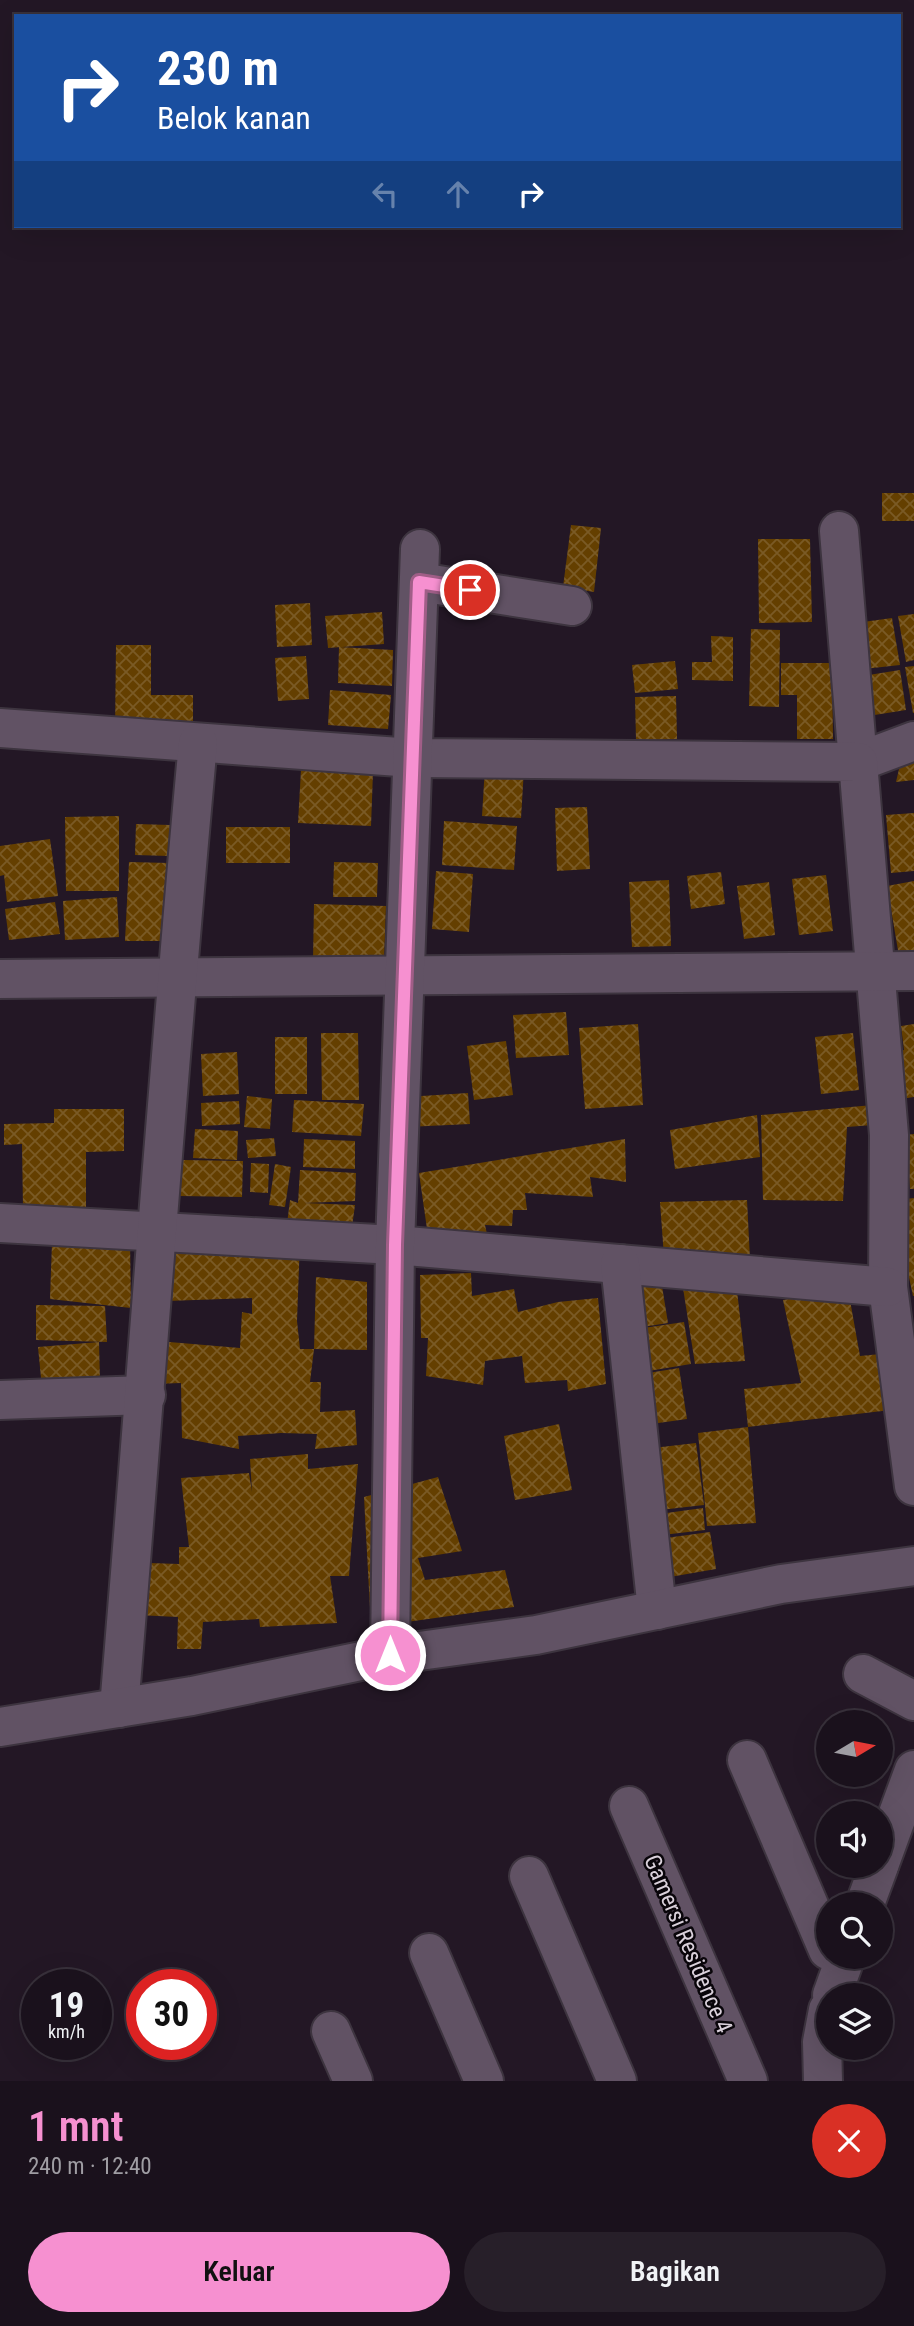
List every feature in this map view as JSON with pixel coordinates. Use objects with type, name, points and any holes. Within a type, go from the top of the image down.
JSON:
[{"type":"street","points":[[839,531],[889,1135],[888,1287],[914,1486]]},
{"type":"street","points":[[390,1655],[395,1245],[420,565],[572,606]]},
{"type":"street","points":[[0,728],[413,758],[858,762],[914,741]]},
{"type":"street","points":[[119,1707],[159,1232],[176,976],[198,743]]},
{"type":"street","points":[[0,979],[914,971]]},
{"type":"street","points":[[0,1223],[395,1245],[888,1287]]},
{"type":"street","points":[[620,1264],[657,1609]]},
{"type":"street","points":[[0,1400],[146,1395]]},
{"type":"street","points":[[0,1727],[192,1696],[390,1655],[536,1635],[781,1584],[914,1566]]},
{"type":"street","points":[[863,1674],[914,1701]]},
{"type":"street","points":[[747,1760],[834,1974],[822,2042],[823,2081]]},
{"type":"street","points":[[893,1828],[914,1770]]},
{"type":"street","name":"Gamersi Residence 4","points":[[629,1806],[748,2081]]},
{"type":"street","points":[[530,1876],[617,2081]]},
{"type":"street","points":[[429,1953],[484,2081]]},
{"type":"street","points":[[331,2031],[352,2081]]},
{"type":"building","points":[[882,493],[914,493],[914,521],[882,521]]},
{"type":"building","points":[[571,525],[601,528],[594,592],[563,587]]},
{"type":"building","points":[[758,539],[810,539],[812,622],[759,623]]},
{"type":"building","points":[[310,603],[312,645],[277,647],[275,605]]},
{"type":"building","points":[[382,612],[384,644],[328,648],[325,616]]},
{"type":"building","points":[[914,614],[914,660],[906,662],[898,616]]},
{"type":"building","points":[[892,618],[900,665],[864,669],[856,623]]},
{"type":"building","points":[[751,629],[780,630],[779,707],[749,706]]},
{"type":"building","points":[[711,636],[733,637],[733,681],[692,680],[692,662],[712,662]]},
{"type":"building","points":[[116,645],[151,645],[151,695],[193,695],[193,732],[115,732]]},
{"type":"building","points":[[339,647],[393,650],[392,686],[338,683]]},
{"type":"building","points":[[306,656],[309,699],[278,701],[275,658]]},
{"type":"building","points":[[675,661],[678,689],[635,693],[632,665]]},
{"type":"building","points":[[781,663],[832,663],[833,739],[797,739],[797,695],[781,695]]},
{"type":"building","points":[[914,666],[914,713],[913,713],[905,667]]},
{"type":"building","points":[[900,670],[906,710],[862,717],[856,677]]},
{"type":"building","points":[[330,690],[391,695],[388,729],[328,725]]},
{"type":"building","points":[[676,696],[677,739],[636,740],[635,697]]},
{"type":"building","points":[[914,750],[914,780],[896,782],[903,752]]},
{"type":"building","points":[[485,767],[524,769],[521,818],[482,816]]},
{"type":"building","points":[[301,770],[373,772],[371,826],[298,823]]},
{"type":"building","points":[[587,807],[590,869],[557,871],[555,808]]},
{"type":"building","points":[[914,813],[914,871],[891,873],[886,815]]},
{"type":"building","points":[[119,816],[119,891],[66,891],[65,817]]},
{"type":"building","points":[[444,821],[517,826],[514,870],[442,865]]},
{"type":"building","points":[[136,824],[170,825],[169,856],[135,855]]},
{"type":"building","points":[[226,827],[290,827],[290,863],[226,863]]},
{"type":"building","points":[[50,839],[58,896],[7,902],[4,875],[0,876],[0,846]]},
{"type":"building","points":[[129,862],[169,863],[165,941],[125,941]]},
{"type":"building","points":[[334,862],[378,863],[377,897],[333,897]]},
{"type":"building","points":[[436,871],[473,874],[469,932],[432,929]]},
{"type":"building","points":[[721,872],[725,904],[691,909],[687,876]]},
{"type":"building","points":[[826,875],[833,931],[799,935],[792,879]]},
{"type":"building","points":[[669,880],[671,946],[632,947],[629,882]]},
{"type":"building","points":[[914,881],[914,954],[899,956],[887,886]]},
{"type":"building","points":[[769,882],[775,935],[744,939],[737,886]]},
{"type":"building","points":[[117,897],[119,937],[65,940],[63,901]]},
{"type":"building","points":[[55,902],[60,934],[9,940],[5,909]]},
{"type":"building","points":[[314,904],[386,906],[384,962],[313,960]]},
{"type":"building","points":[[566,1012],[569,1055],[516,1058],[513,1015]]},
{"type":"building","points":[[638,1024],[643,1105],[585,1109],[579,1028]]},
{"type":"building","points":[[914,1024],[914,1097],[894,1100],[887,1052],[904,1050],[901,1026]]},
{"type":"building","points":[[321,1033],[358,1033],[359,1100],[322,1100]]},
{"type":"building","points":[[853,1033],[859,1090],[821,1094],[815,1037]]},
{"type":"building","points":[[275,1037],[307,1037],[307,1094],[275,1094]]},
{"type":"building","points":[[506,1041],[513,1095],[474,1100],[467,1046]]},
{"type":"building","points":[[237,1052],[239,1094],[203,1096],[201,1054]]},
{"type":"building","points":[[468,1093],[470,1124],[407,1127],[406,1097]]},
{"type":"building","points":[[247,1096],[272,1099],[270,1129],[244,1127]]},
{"type":"building","points":[[294,1100],[364,1104],[361,1136],[292,1132]]},
{"type":"building","points":[[239,1101],[240,1124],[202,1126],[201,1103]]},
{"type":"building","points":[[873,1105],[873,1125],[847,1127],[843,1201],[763,1200],[761,1115]]},
{"type":"building","points":[[54,1109],[124,1109],[124,1151],[86,1152],[86,1208],[23,1208],[22,1144],[4,1145],[4,1124],[54,1123]]},
{"type":"building","points":[[757,1115],[760,1157],[675,1169],[670,1130]]},
{"type":"building","points":[[195,1129],[238,1131],[237,1160],[193,1158]]},
{"type":"building","points":[[914,1134],[914,1189],[910,1189],[905,1135]]},
{"type":"building","points":[[274,1138],[276,1156],[248,1158],[246,1140]]},
{"type":"building","points":[[304,1139],[355,1141],[355,1169],[303,1167]]},
{"type":"building","points":[[625,1139],[626,1182],[590,1177],[593,1197],[525,1193],[527,1210],[513,1210],[512,1226],[485,1225],[487,1234],[429,1243],[419,1173]]},
{"type":"building","points":[[181,1160],[243,1161],[242,1197],[180,1196]]},
{"type":"building","points":[[251,1163],[269,1164],[268,1193],[250,1192]]},
{"type":"building","points":[[275,1164],[291,1167],[285,1207],[269,1205]]},
{"type":"building","points":[[300,1170],[356,1173],[355,1201],[304,1203],[355,1205],[352,1227],[287,1224],[290,1200],[298,1203]]},
{"type":"building","points":[[914,1198],[914,1296],[913,1296],[897,1200]]},
{"type":"building","points":[[747,1200],[750,1259],[664,1257],[660,1202]]},
{"type":"building","points":[[130,1239],[131,1308],[50,1299],[52,1243]]},
{"type":"building","points":[[300,1240],[297,1321],[300,1349],[314,1349],[310,1382],[321,1382],[320,1412],[355,1410],[357,1445],[315,1449],[317,1434],[238,1436],[239,1449],[182,1438],[181,1383],[127,1385],[134,1339],[240,1348],[242,1312],[252,1314],[252,1298],[167,1301],[169,1245]]},
{"type":"building","points":[[680,1269],[735,1273],[745,1361],[695,1364]]},
{"type":"building","points":[[471,1273],[472,1296],[514,1289],[518,1312],[558,1302],[598,1298],[606,1384],[568,1391],[567,1380],[525,1383],[522,1356],[485,1361],[483,1385],[426,1376],[428,1338],[421,1338],[420,1275]]},
{"type":"building","points":[[316,1277],[367,1282],[367,1350],[314,1349]]},
{"type":"building","points":[[661,1280],[668,1323],[630,1329],[623,1286]]},
{"type":"building","points":[[848,1289],[860,1356],[891,1353],[899,1409],[748,1427],[744,1389],[801,1383],[783,1300]]},
{"type":"building","points":[[36,1305],[105,1306],[107,1342],[36,1340]]},
{"type":"building","points":[[684,1322],[691,1364],[636,1373],[630,1330]]},
{"type":"building","points":[[99,1342],[100,1382],[42,1388],[38,1347]]},
{"type":"building","points":[[679,1368],[687,1419],[644,1425],[636,1375]]},
{"type":"building","points":[[559,1424],[572,1490],[515,1500],[504,1436]]},
{"type":"building","points":[[748,1427],[756,1523],[707,1526],[698,1433]]},
{"type":"building","points":[[696,1443],[704,1505],[651,1511],[644,1449]]},
{"type":"building","points":[[308,1454],[308,1469],[358,1464],[349,1576],[330,1576],[337,1623],[260,1627],[259,1619],[203,1622],[201,1649],[177,1649],[178,1617],[116,1614],[119,1562],[179,1564],[179,1547],[189,1547],[181,1478],[249,1473],[252,1492],[250,1459]]},
{"type":"building","points":[[438,1477],[462,1551],[418,1558],[425,1580],[505,1570],[514,1607],[371,1627],[364,1497]]},
{"type":"building","points":[[703,1508],[705,1530],[654,1536],[652,1515]]},
{"type":"building","points":[[710,1532],[716,1569],[664,1578],[658,1539]]},
{"type":"route","points":[[390,1655],[395,1245],[419,582],[470,590]]}]
